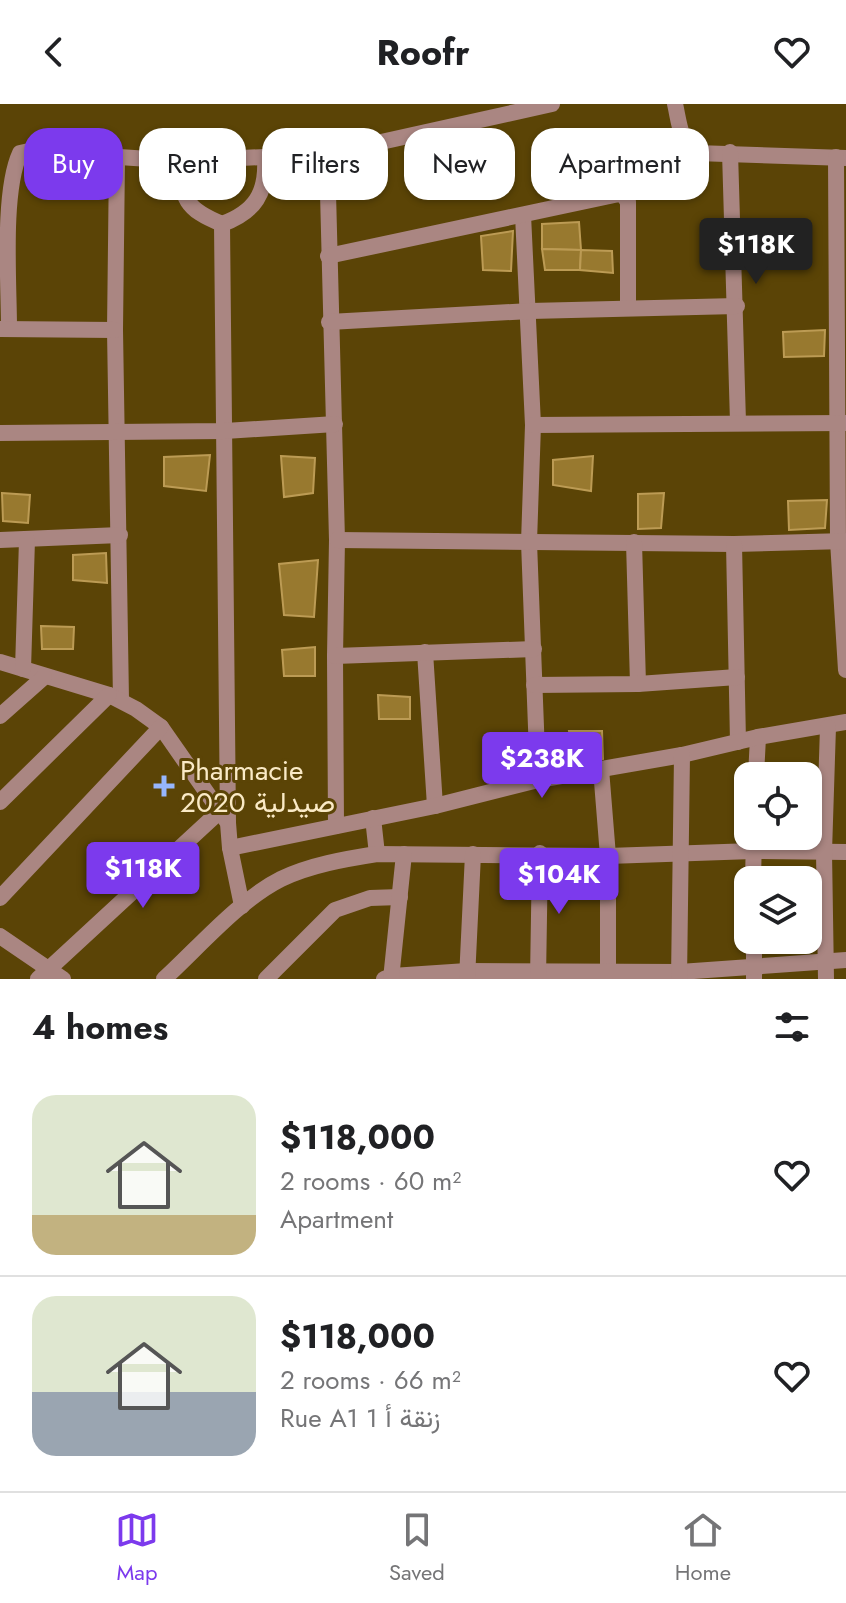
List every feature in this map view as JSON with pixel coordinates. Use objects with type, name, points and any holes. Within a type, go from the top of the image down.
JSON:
[{"type":"street","points":[[388,140],[552,104]]},
{"type":"street","points":[[675,104],[687,147],[696,153],[841,158],[842,541],[846,670]]},
{"type":"street","points":[[24,152],[20,153],[15,163],[4,228],[4,328],[115,330]]},
{"type":"street","points":[[730,152],[737,306],[738,422]]},
{"type":"street","points":[[186,200],[202,216],[222,224],[236,219],[262,194]]},
{"type":"street","points":[[328,256],[619,194],[628,202],[628,308]]},
{"type":"street","points":[[0,802],[115,698],[120,535],[116,432],[117,200]]},
{"type":"street","points":[[327,200],[337,540],[336,826]]},
{"type":"street","points":[[523,215],[530,311],[533,425],[529,542],[538,780]]},
{"type":"street","points":[[222,224],[224,817],[242,906]]},
{"type":"street","points":[[329,322],[530,311],[737,306]]},
{"type":"street","points":[[533,425],[842,423]]},
{"type":"street","points":[[0,433],[225,431],[335,424]]},
{"type":"street","points":[[0,540],[120,535]]},
{"type":"street","points":[[23,669],[27,540]]},
{"type":"street","points":[[337,540],[734,544],[842,541]]},
{"type":"street","points":[[634,542],[638,684]]},
{"type":"street","points":[[734,544],[738,742]]},
{"type":"street","points":[[335,656],[534,649]]},
{"type":"street","points":[[425,652],[435,806]]},
{"type":"street","points":[[0,662],[115,698],[161,727],[224,817]]},
{"type":"street","points":[[0,716],[44,677]]},
{"type":"street","points":[[534,685],[638,684],[737,677]]},
{"type":"street","points":[[230,848],[435,806],[538,780],[846,722]]},
{"type":"street","points":[[0,898],[161,727]]},
{"type":"street","points":[[826,970],[824,852],[828,727]]},
{"type":"street","points":[[757,762],[758,737]]},
{"type":"street","points":[[680,976],[682,755]]},
{"type":"street","points":[[601,769],[608,856],[608,976]]},
{"type":"street","points":[[44,974],[224,817]]},
{"type":"street","points":[[373,818],[377,854]]},
{"type":"street","points":[[164,979],[242,906],[284,877],[342,859],[377,854],[540,853],[608,856],[682,853],[734,846]]},
{"type":"street","points":[[808,850],[846,852]]},
{"type":"street","points":[[538,975],[540,853]]},
{"type":"street","points":[[404,854],[389,978],[467,975],[680,976],[826,970],[846,960]]},
{"type":"street","points":[[467,975],[473,854]]},
{"type":"street","points":[[266,979],[335,910],[362,899],[400,897]]},
{"type":"street","points":[[0,936],[44,974],[63,979]]},
{"type":"building","points":[[579,222],[581,250],[542,249],[542,224]]},
{"type":"building","points":[[513,231],[511,271],[483,270],[481,236]]},
{"type":"building","points":[[542,249],[581,250],[580,270],[545,270]]},
{"type":"building","points":[[581,250],[612,251],[613,273],[580,270]]},
{"type":"building","points":[[825,330],[824,356],[784,357],[783,332]]},
{"type":"building","points":[[210,455],[206,491],[164,486],[164,457]]},
{"type":"building","points":[[281,456],[315,458],[313,493],[284,497]]},
{"type":"building","points":[[593,456],[591,491],[553,485],[553,460]]},
{"type":"building","points":[[2,493],[30,495],[28,523],[3,521]]},
{"type":"building","points":[[664,493],[661,528],[638,529],[638,494]]},
{"type":"building","points":[[827,500],[825,528],[789,530],[788,501]]},
{"type":"building","points":[[106,553],[107,583],[73,580],[73,555]]},
{"type":"building","points":[[318,560],[314,617],[284,615],[279,564]]},
{"type":"building","points":[[41,626],[74,627],[73,649],[42,649]]},
{"type":"building","points":[[315,647],[315,676],[284,676],[282,650]]},
{"type":"building","points":[[378,695],[410,697],[410,719],[379,719]]},
{"type":"building","points":[[569,731],[602,731],[603,759],[575,765]]},
{"type":"place","name":"Pharmacie 2020 صيدلية","points":[[164,786]]}]
